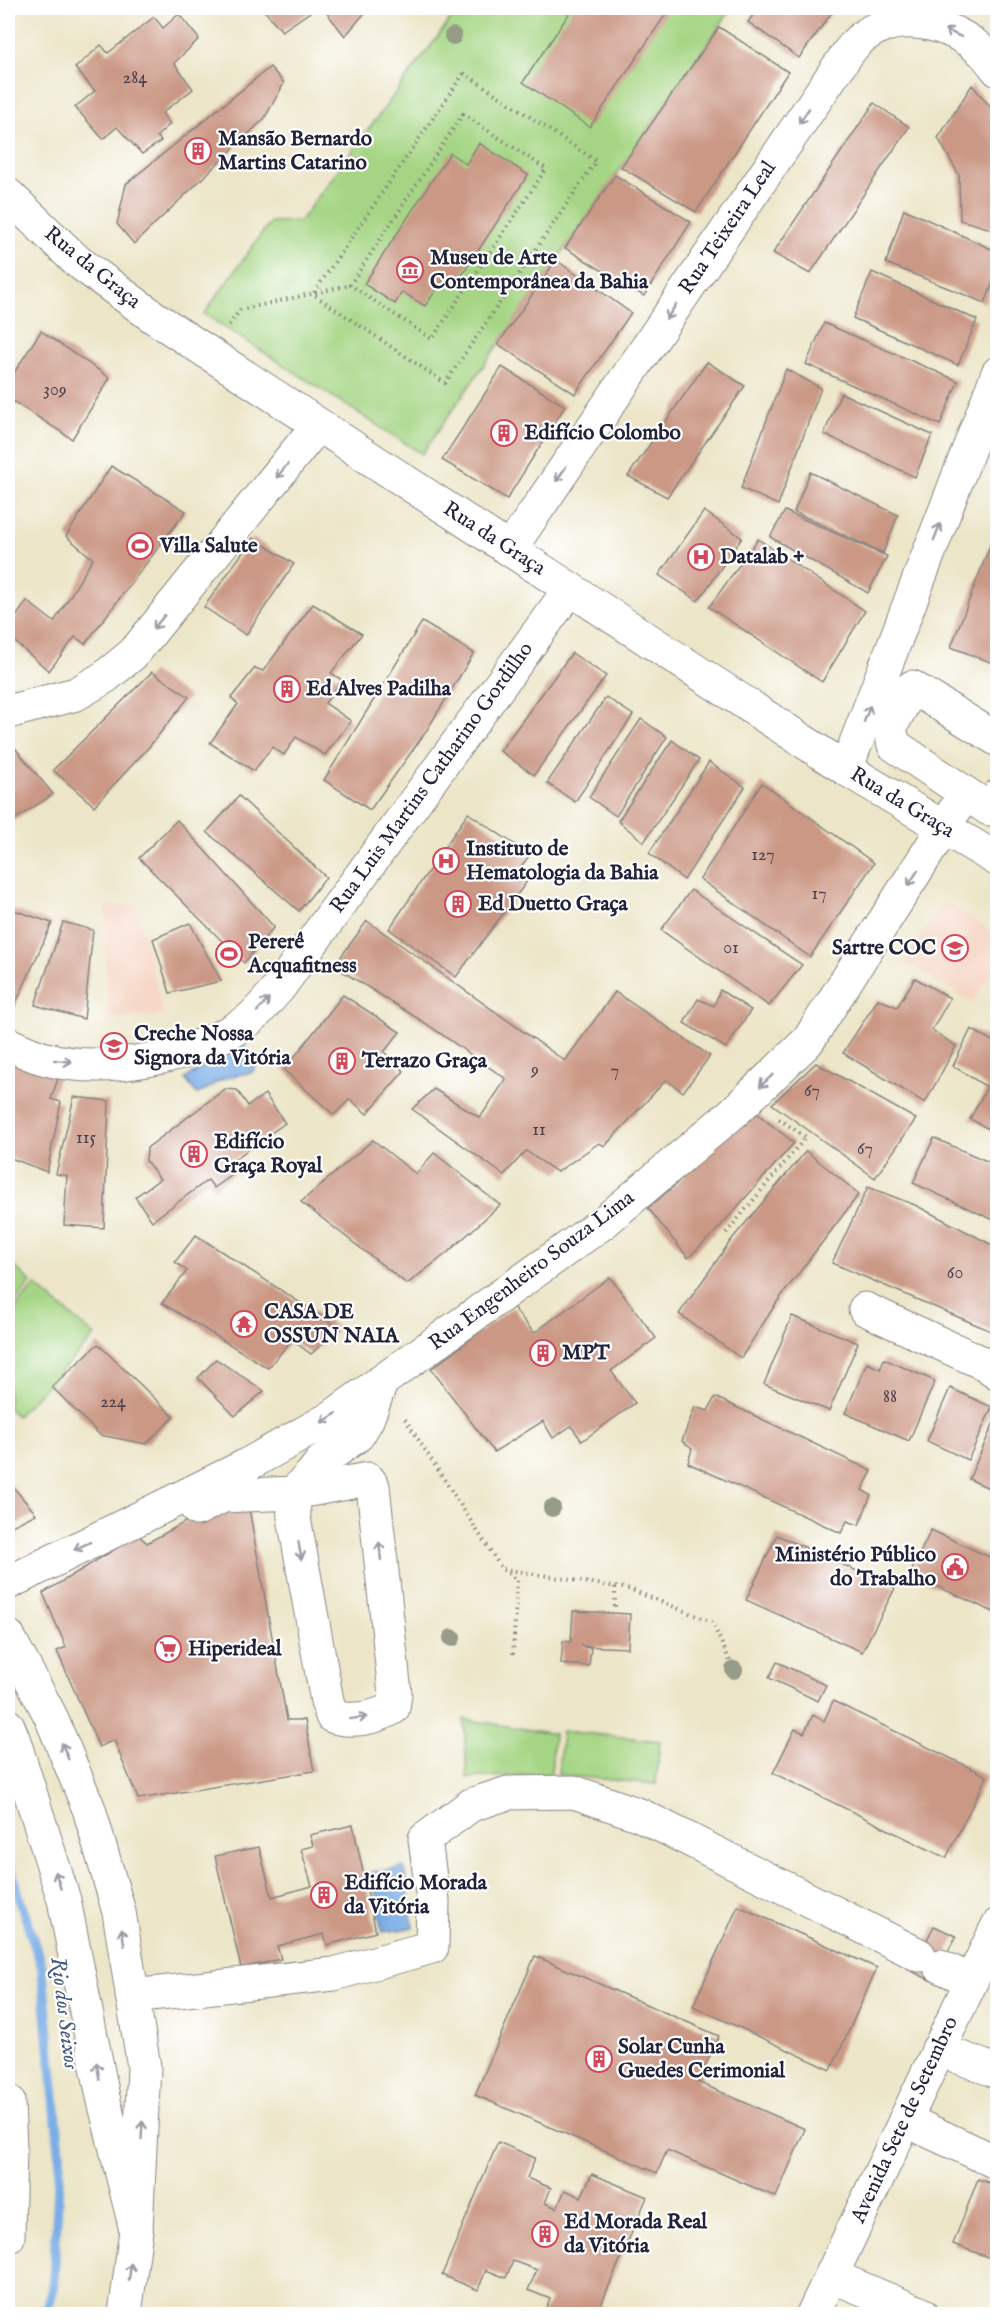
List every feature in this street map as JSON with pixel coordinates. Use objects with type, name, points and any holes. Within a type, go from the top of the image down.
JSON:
[{"type":"street","name":"Rua Teixeira Leal","points":[[510,549],[836,70],[859,40],[889,23],[922,22],[955,32],[983,52],[998,70]]},
{"type":"street","name":"Rua da Graça","points":[[8,195],[77,261],[155,318],[846,769],[998,860]]},
{"type":"street","points":[[846,769],[998,373]]},
{"type":"street","points":[[8,712],[76,694],[105,677],[134,653],[318,425]]},
{"type":"street","name":"Rua Luis Martins Catharino Gordilho","points":[[8,1044],[47,1059],[98,1066],[152,1060],[195,1048],[247,1022],[278,989],[570,589]]},
{"type":"street","points":[[885,668],[998,740]]},
{"type":"street","points":[[912,687],[890,728],[894,745],[989,809],[998,796]]},
{"type":"street","name":"Rua Engenheiro Souza Lima","points":[[8,1583],[245,1466],[329,1419],[604,1222],[734,1112],[808,1041],[965,794]]},
{"type":"street","points":[[865,1310],[998,1372]]},
{"type":"street","points":[[111,1532],[147,1533],[223,1496],[293,1493],[368,1479],[373,1486],[395,1694],[393,1708],[380,1715],[343,1720],[332,1716],[327,1701],[294,1518],[293,1493],[321,1462],[358,1436],[367,1420],[381,1383]]},
{"type":"street","points":[[8,1636],[50,1715],[89,1809],[119,1912],[144,2067],[136,2230],[125,2314]]},
{"type":"street","points":[[8,1726],[64,1900],[103,2097],[136,2230]]},
{"type":"street","points":[[132,1996],[334,1974],[432,1947],[433,1901],[425,1839],[471,1805],[508,1793],[574,1792],[640,1815],[852,1921],[932,1955],[974,1976]]},
{"type":"street","name":"Avenida Sete de Setembro","points":[[813,2314],[998,1925]]},
{"type":"street","points":[[938,2049],[998,2072]]},
{"type":"street","points":[[8,2101],[10,2148],[8,2237]]},
{"type":"street","points":[[905,2120],[998,2163]]},
{"type":"street","points":[[832,2276],[922,2314]]},
{"type":"path","points":[[464,73],[596,161],[445,383],[313,294],[464,73]]},
{"type":"path","points":[[209,354],[240,310],[350,285],[463,114],[546,169],[432,339],[350,285]]},
{"type":"path","points":[[726,1233],[806,1137],[770,1113]]},
{"type":"path","points":[[406,1420],[502,1569],[517,1580],[513,1655]]},
{"type":"path","points":[[502,1569],[628,1589],[712,1622],[734,1670]]},
{"type":"path","points":[[615,1587],[615,1608]]},
{"type":"shaded area","name":"Sartre COC","points":[[943,901],[997,935],[997,964],[973,1003],[905,961]]},
{"type":"shaded area","points":[[105,905],[136,906],[164,1016],[107,1018]]},
{"type":"green space","points":[[459,8],[732,8],[422,454],[204,314],[270,222],[300,221]]},
{"type":"green space","points":[[8,1260],[31,1282],[15,1303],[8,1296]]},
{"type":"green space","points":[[35,1285],[95,1336],[17,1416],[8,1408],[8,1317]]},
{"type":"green space","points":[[464,1719],[554,1734],[551,1774],[467,1778]]},
{"type":"green space","points":[[562,1731],[660,1741],[656,1784],[558,1775]]},
{"type":"water","points":[[242,1043],[257,1065],[251,1073],[225,1078],[197,1094],[185,1079]]},
{"type":"water","points":[[404,1867],[413,1928],[382,1932],[372,1872]]},
{"type":"building","points":[[262,8],[316,8],[282,31]]},
{"type":"building","points":[[323,8],[369,8],[345,36]]},
{"type":"building","points":[[573,8],[670,8],[590,127],[523,82]]},
{"type":"building","points":[[758,8],[835,8],[799,58],[748,22]]},
{"type":"building","points":[[179,14],[199,39],[174,63],[193,89],[162,113],[170,124],[157,136],[161,141],[142,154],[117,127],[103,139],[75,107],[95,91],[75,68],[101,45],[108,53],[154,17],[163,28]]},
{"type":"building","points":[[719,27],[788,72],[696,212],[621,167]]},
{"type":"building","name":"Mansão Bernardo Martins Catarino","points":[[270,67],[284,83],[264,119],[134,244],[117,224],[126,184]]},
{"type":"building","points":[[972,85],[998,116],[998,231],[960,220],[959,175],[938,138]]},
{"type":"building","points":[[874,103],[909,127],[810,274],[773,253]]},
{"type":"building","points":[[479,143],[528,175],[456,284],[445,277],[425,306],[402,292],[395,304],[364,284],[450,153],[466,164]]},
{"type":"building","points":[[615,175],[691,222],[644,296],[565,248]]},
{"type":"building","points":[[904,209],[998,252],[998,270],[985,303],[886,263]]},
{"type":"building","points":[[556,260],[631,313],[575,394],[498,344]]},
{"type":"building","points":[[872,272],[977,320],[958,365],[853,318]]},
{"type":"building","points":[[824,323],[958,381],[940,425],[806,364]]},
{"type":"building","points":[[41,331],[110,378],[72,439],[8,398],[8,382]]},
{"type":"building","points":[[707,362],[745,386],[667,497],[628,476]]},
{"type":"building","name":"Edifício Colombo","points":[[502,367],[565,406],[507,499],[442,460]]},
{"type":"building","points":[[786,369],[821,388],[778,505],[741,488]]},
{"type":"building","points":[[841,393],[932,435],[915,477],[824,434]]},
{"type":"building","points":[[111,466],[186,511],[85,644],[75,637],[49,671],[8,636],[8,628],[27,601],[54,622],[93,559],[66,536]]},
{"type":"building","points":[[810,472],[898,515],[883,553],[794,512]]},
{"type":"building","name":"Datalab +","points":[[704,511],[742,538],[698,601],[659,575]]},
{"type":"building","points":[[785,511],[887,556],[868,593],[770,537]]},
{"type":"building","points":[[998,525],[998,665],[951,647]]},
{"type":"building","points":[[253,538],[294,564],[246,635],[204,607]]},
{"type":"building","points":[[758,539],[865,611],[822,682],[709,607]]},
{"type":"building","name":"Ed Alves Padilha","points":[[313,604],[362,634],[331,673],[342,680],[325,703],[351,721],[325,755],[296,737],[284,755],[272,747],[254,771],[210,743],[238,704],[231,698],[255,668],[263,671]]},
{"type":"building","points":[[422,622],[474,653],[425,733],[370,810],[324,780]]},
{"type":"building","points":[[572,653],[606,676],[534,775],[500,751]]},
{"type":"building","points":[[152,672],[189,697],[149,747],[94,806],[53,770]]},
{"type":"building","points":[[606,697],[633,715],[575,802],[547,783]]},
{"type":"building","points":[[641,719],[667,737],[616,816],[589,797]]},
{"type":"building","points":[[672,740],[699,760],[644,842],[618,821]]},
{"type":"building","points":[[10,742],[53,794],[8,824],[8,743]]},
{"type":"building","points":[[709,762],[745,787],[684,880],[649,853]]},
{"type":"building","points":[[762,783],[874,863],[810,957],[700,879]]},
{"type":"building","points":[[239,796],[326,877],[299,911],[207,832]]},
{"type":"building","name":"Ed Duetto Graça","points":[[468,813],[530,855],[516,873],[528,880],[456,977],[389,929]]},
{"type":"building","points":[[177,820],[274,927],[244,963],[139,858]]},
{"type":"building","points":[[691,890],[802,965],[769,1006],[661,930]]},
{"type":"building","points":[[8,908],[52,923],[8,1021]]},
{"type":"building","points":[[367,921],[565,1061],[615,992],[710,1056],[683,1092],[666,1080],[605,1146],[599,1143],[557,1172],[526,1151],[504,1175],[412,1109],[434,1089],[480,1118],[506,1079],[425,1023],[334,966]]},
{"type":"building","points":[[63,922],[93,930],[84,1019],[35,1005]]},
{"type":"building","points":[[190,923],[221,981],[170,993],[153,939]]},
{"type":"building","points":[[915,978],[950,998],[932,1030],[956,1046],[925,1103],[843,1053],[878,999],[897,1007]]},
{"type":"building","points":[[720,990],[751,1010],[726,1048],[684,1023],[698,999],[714,1006]]},
{"type":"building","name":"Terrazo Graça","points":[[343,995],[400,1032],[384,1052],[404,1071],[367,1114],[350,1099],[334,1115],[284,1070]]},
{"type":"building","points":[[971,1029],[998,1044],[998,1134],[970,1119],[987,1087],[953,1066]]},
{"type":"building","points":[[10,1056],[60,1073],[51,1099],[61,1102],[47,1172],[8,1157],[8,1065]]},
{"type":"building","points":[[816,1063],[916,1119],[875,1178],[772,1104]]},
{"type":"building","name":"Edifício Graça Royal","points":[[225,1089],[237,1090],[248,1106],[265,1094],[285,1123],[228,1164],[235,1173],[214,1188],[208,1180],[152,1221],[135,1197],[160,1179],[146,1161],[147,1148]]},
{"type":"building","points":[[74,1097],[109,1101],[104,1228],[64,1225],[67,1176],[56,1174]]},
{"type":"building","points":[[749,1107],[794,1143],[716,1231],[688,1258],[648,1208],[674,1186]]},
{"type":"building","points":[[934,1138],[998,1166],[998,1222],[913,1183]]},
{"type":"building","points":[[373,1140],[416,1174],[434,1153],[500,1205],[446,1254],[407,1284],[301,1202]]},
{"type":"building","points":[[806,1151],[859,1194],[777,1302],[741,1358],[679,1314],[732,1239]]},
{"type":"building","points":[[868,1187],[915,1205],[998,1248],[998,1334],[832,1263]]},
{"type":"building","points":[[196,1235],[339,1328],[311,1354],[292,1340],[268,1368],[162,1303],[187,1271],[175,1262]]},
{"type":"building","name":"MPT","points":[[610,1277],[656,1338],[611,1371],[635,1403],[582,1441],[571,1426],[553,1438],[543,1421],[494,1452],[431,1369],[513,1307],[534,1333]]},
{"type":"building","points":[[792,1316],[858,1343],[829,1411],[764,1384]]},
{"type":"building","points":[[98,1344],[174,1417],[146,1444],[100,1435],[52,1387]]},
{"type":"building","points":[[216,1359],[264,1391],[235,1416],[198,1378]]},
{"type":"building","points":[[884,1359],[935,1381],[909,1441],[845,1413],[867,1363],[880,1369]]},
{"type":"building","points":[[950,1388],[992,1407],[968,1460],[927,1441]]},
{"type":"building","points":[[715,1397],[872,1471],[862,1490],[871,1495],[859,1525],[847,1521],[841,1533],[688,1463],[692,1449],[682,1441],[695,1407],[708,1411]]},
{"type":"building","points":[[995,1420],[998,1421],[998,1492],[969,1479]]},
{"type":"building","points":[[8,1481],[36,1514],[8,1528]]},
{"type":"building","name":"Hiperideal","points":[[247,1498],[287,1720],[305,1720],[314,1771],[138,1799],[114,1740],[99,1747],[57,1651],[66,1647],[43,1593],[138,1535],[147,1543],[220,1503]]},
{"type":"building","name":"Ministério Público do Trabalho","points":[[931,1530],[998,1561],[998,1614],[910,1574]]},
{"type":"building","points":[[777,1535],[895,1588],[862,1652],[746,1600]]},
{"type":"building","points":[[573,1611],[630,1614],[628,1648],[581,1646],[591,1648],[589,1666],[561,1664],[563,1641],[571,1642]]},
{"type":"building","points":[[777,1662],[826,1685],[818,1701],[769,1678]]},
{"type":"building","points":[[833,1701],[987,1776],[946,1858],[773,1773],[795,1729],[804,1733],[813,1715],[824,1721]]},
{"type":"building","name":"Edifício Morada da Vitória","points":[[353,1825],[376,1932],[327,1945],[324,1934],[277,1946],[281,1959],[241,1968],[215,1856],[259,1847],[272,1897],[312,1886],[301,1849],[313,1846],[310,1835]]},
{"type":"building","points":[[738,1906],[877,1968],[831,2070],[693,2006]]},
{"type":"building","points":[[934,1926],[956,1936],[932,1981],[911,1971]]},
{"type":"building","name":"Solar Cunha Guedes Cerimonial","points":[[535,1956],[719,2036],[698,2082],[805,2129],[776,2197],[667,2150],[657,2173],[475,2095]]},
{"type":"building","name":"Ed Morada Real da Vitória","points":[[498,2142],[535,2158],[527,2178],[551,2188],[545,2203],[557,2208],[565,2190],[581,2197],[592,2174],[647,2197],[597,2314],[543,2314],[550,2299],[528,2290],[537,2270],[513,2261],[506,2278],[486,2270],[478,2290],[442,2275]]},
{"type":"building","points":[[978,2179],[998,2186],[998,2261],[953,2244]]},
{"type":"waterway","name":"Rio dos Seixos","points":[[8,1864],[42,1967],[60,2157],[53,2290],[46,2314]]},
{"type":"place","name":"Mansão Bernardo Martins Catarino","points":[[198,151]]},
{"type":"place","name":"Museu de Arte Contemporânea da Bahia","points":[[410,270]]},
{"type":"place","name":"Edifício Colombo","points":[[504,433]]},
{"type":"place","name":"Villa Salute","points":[[140,546]]},
{"type":"place","name":"Datalab +","points":[[701,557]]},
{"type":"place","name":"Ed Alves Padilha","points":[[287,689]]},
{"type":"place","name":"Instituto de Hematologia da Bahia","points":[[446,861]]},
{"type":"place","name":"Ed Duetto Graça","points":[[458,904]]},
{"type":"place","name":"Sartre COC","points":[[955,948]]},
{"type":"place","name":"Pererê Acquafitness","points":[[229,954]]},
{"type":"place","name":"Creche Nossa Signora da Vitória","points":[[114,1046]]},
{"type":"place","name":"Terrazo Graça","points":[[342,1061]]},
{"type":"place","name":"Edifício Graça Royal","points":[[194,1154]]},
{"type":"place","name":"CASA DE OSSUN NAIA","points":[[244,1324]]},
{"type":"place","name":"MPT","points":[[543,1353]]},
{"type":"place","name":"Ministério Público do Trabalho","points":[[955,1567]]},
{"type":"place","name":"Hiperideal","points":[[168,1649]]},
{"type":"place","name":"Edifício Morada da Vitória","points":[[324,1895]]},
{"type":"place","name":"Solar Cunha Guedes Cerimonial","points":[[599,2059]]},
{"type":"place","name":"Ed Morada Real da Vitória","points":[[545,2234]]}]
